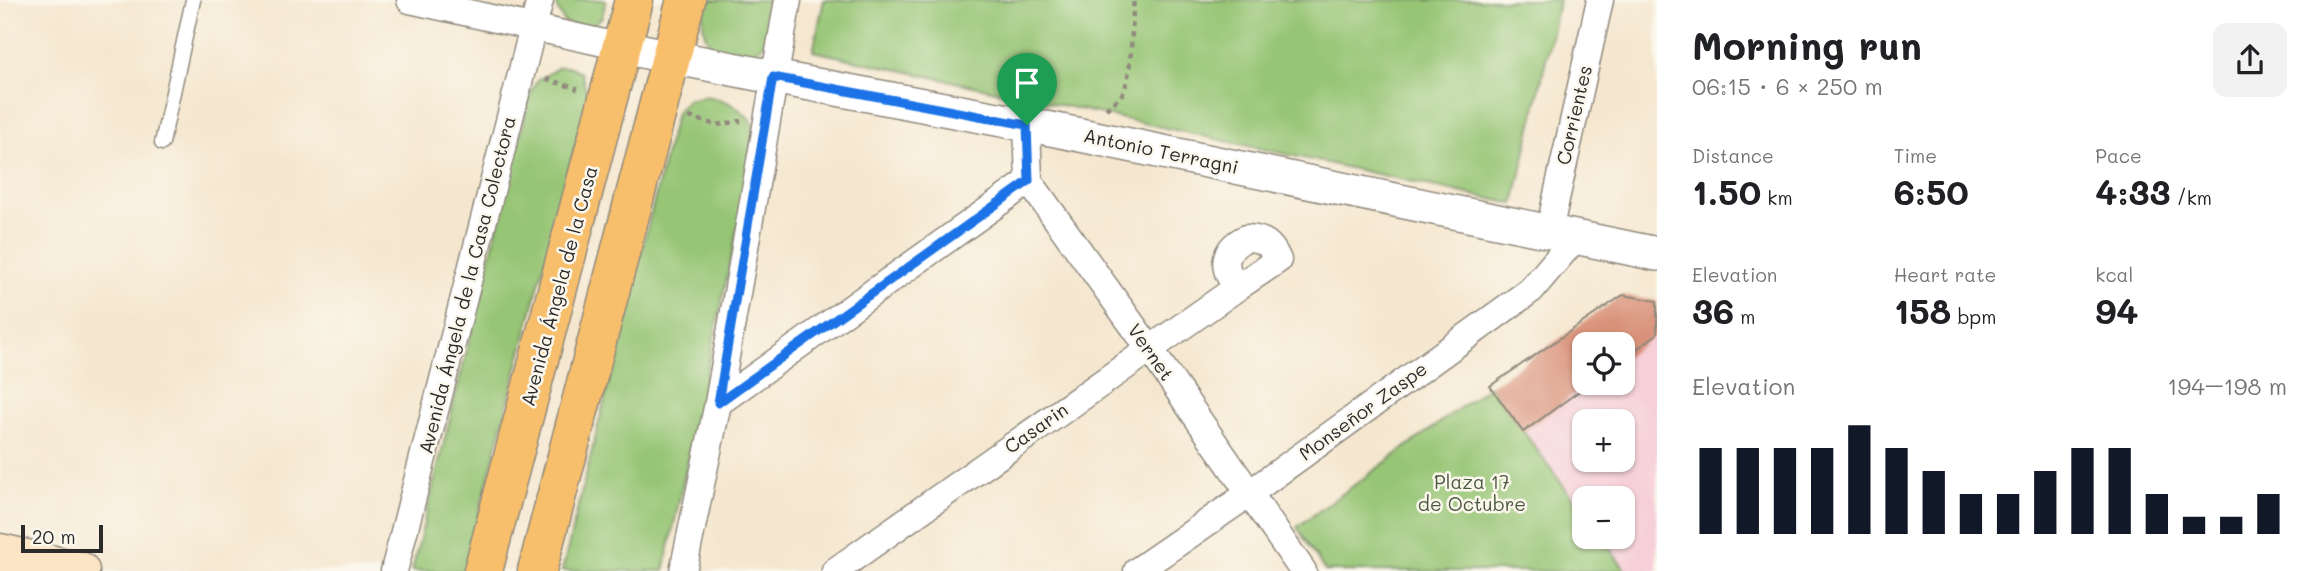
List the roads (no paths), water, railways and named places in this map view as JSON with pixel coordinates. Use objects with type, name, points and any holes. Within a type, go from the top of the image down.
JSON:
[{"type":"main road","name":"Avenida Ángela de la Casa","points":[[483,571],[634,0]]},
{"type":"main road","points":[[537,571],[686,0]]},
{"type":"main road","points":[[0,553],[80,571]]},
{"type":"street","points":[[410,0],[622,47]]},
{"type":"street","name":"Avenida Ángela de la Casa Colectora","points":[[394,571],[540,0]]},
{"type":"street","points":[[683,571],[718,403],[788,0]]},
{"type":"street","name":"Corrientes","points":[[1562,234],[1600,0]]},
{"type":"street","name":"Antonio Terragni","points":[[622,47],[1042,127],[1657,254]]},
{"type":"street","points":[[718,403],[1029,181],[1042,127]]},
{"type":"street","name":"Vernet","points":[[1029,181],[1149,348],[1303,571]]},
{"type":"street","name":"Monseñor Zaspe","points":[[1137,571],[1250,493],[1531,290],[1562,234]]},
{"type":"street","name":"Casarin","points":[[835,571],[1238,287]]},
{"type":"lane","points":[[162,143],[192,0]]},
{"type":"park label","name":"Plaza 17 de Octubre","points":[[1472,493]]}]
